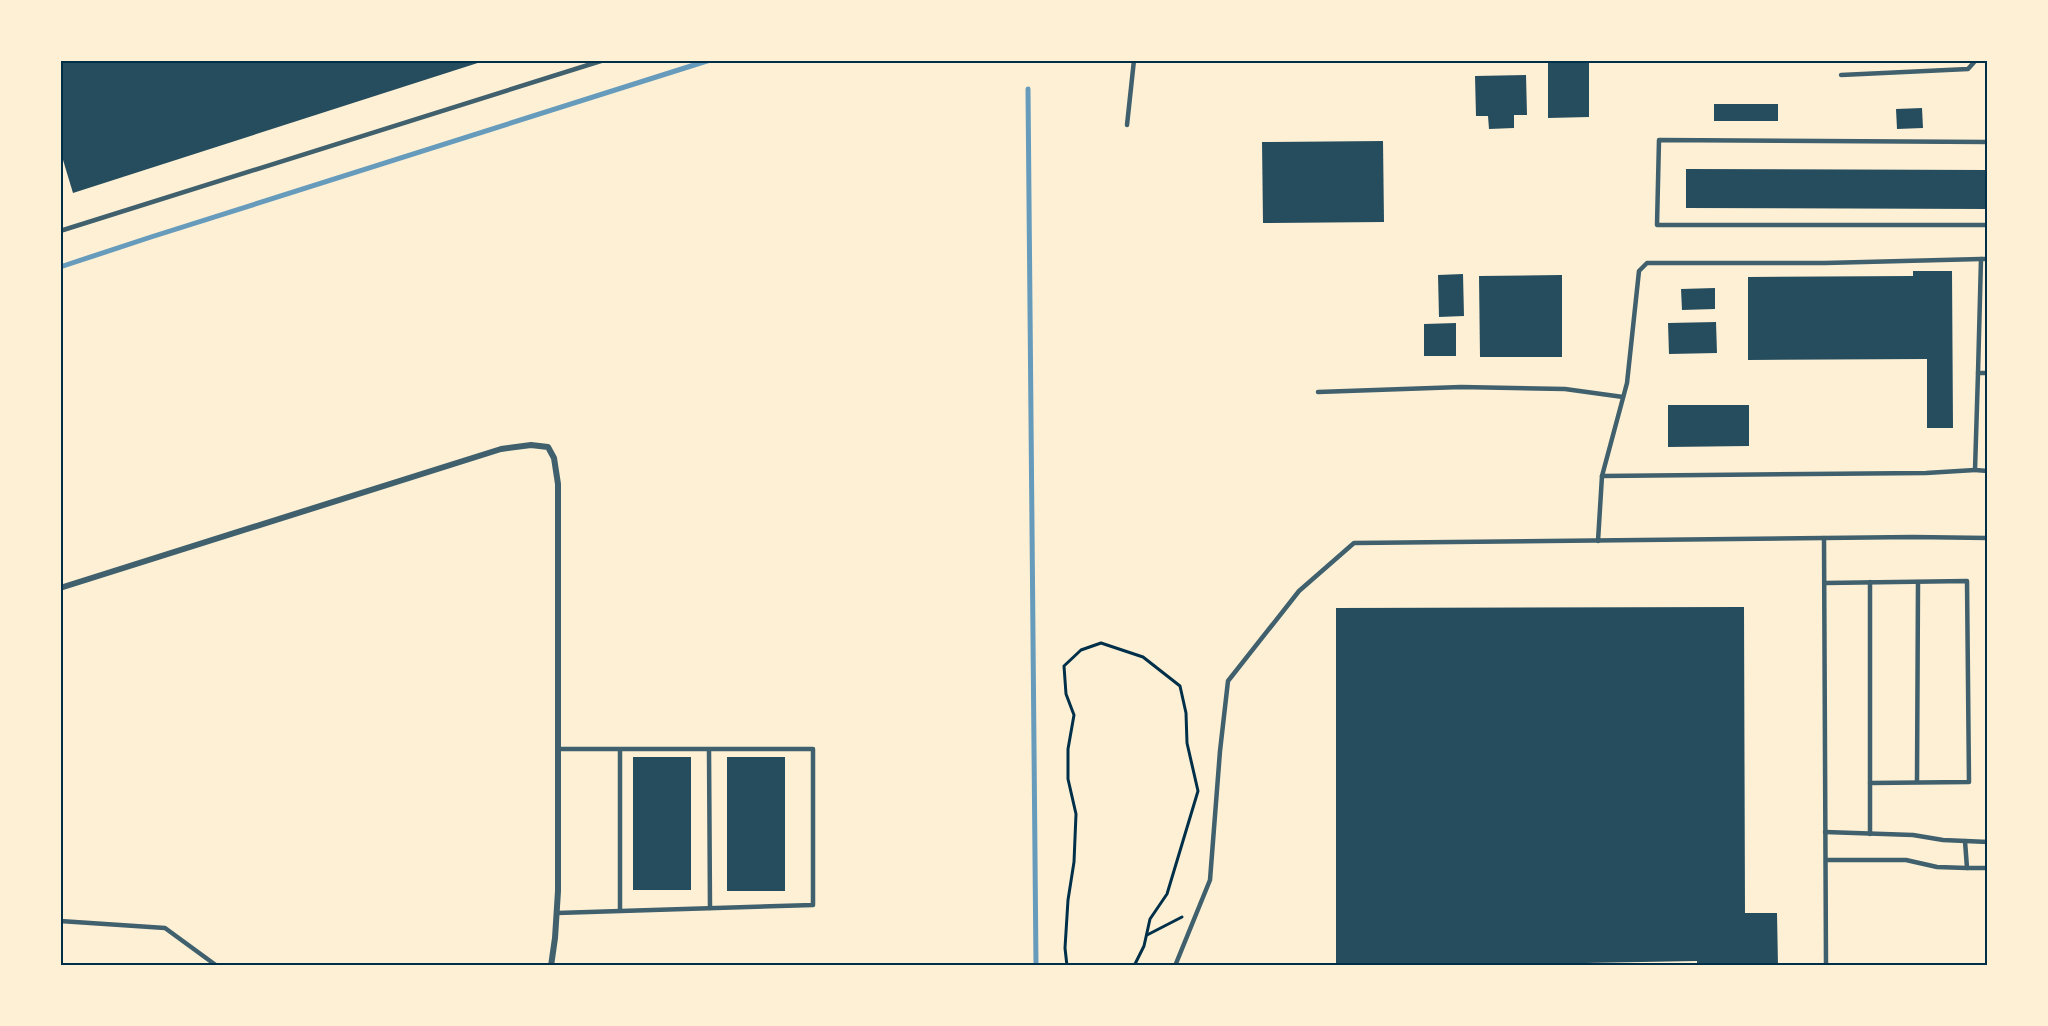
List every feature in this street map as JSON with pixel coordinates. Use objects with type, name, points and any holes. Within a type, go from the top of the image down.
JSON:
[{"type":"street","points":[[60,588],[501,449],[548,447],[554,458],[558,484],[557,912],[551,966]]},
{"type":"lane","points":[[60,231],[604,60]]},
{"type":"lane","points":[[1127,125],[1134,60]]},
{"type":"lane","points":[[1841,75],[1968,69],[1976,60]]},
{"type":"lane","points":[[1988,142],[1659,140],[1657,225],[1988,225]]},
{"type":"lane","points":[[1598,541],[1602,476],[1627,383],[1639,271],[1647,263],[1836,263],[1988,259]]},
{"type":"lane","points":[[1975,470],[1980,260]]},
{"type":"lane","points":[[1978,373],[1988,373]]},
{"type":"lane","points":[[1318,392],[1461,387],[1564,389],[1623,397]]},
{"type":"lane","points":[[1602,476],[1988,471]]},
{"type":"lane","points":[[1824,538],[1826,966]]},
{"type":"lane","points":[[1174,966],[1210,880],[1228,681],[1299,591],[1354,543],[1988,538]]},
{"type":"lane","points":[[1825,583],[1967,581],[1969,782],[1870,783]]},
{"type":"lane","points":[[1870,582],[1870,834]]},
{"type":"lane","points":[[1917,782],[1918,582]]},
{"type":"lane","points":[[557,912],[813,905],[813,749],[559,749]]},
{"type":"lane","points":[[620,750],[620,910]]},
{"type":"lane","points":[[709,750],[710,908]]},
{"type":"lane","points":[[1826,831],[1913,835],[1943,840],[1988,842]]},
{"type":"lane","points":[[1965,842],[1967,868]]},
{"type":"lane","points":[[1826,860],[1906,860],[1937,867],[1988,868]]},
{"type":"lane","points":[[60,921],[165,928],[217,966]]},
{"type":"path","points":[[1067,966],[1065,948],[1068,900],[1074,862],[1076,814],[1068,779],[1068,749],[1074,715],[1066,694],[1064,666],[1081,650],[1101,643],[1143,657],[1180,686],[1186,713],[1187,743],[1198,791],[1181,854],[1167,894],[1150,919],[1144,946],[1134,966]]},
{"type":"path","points":[[1146,935],[1199,908]]},
{"type":"building","points":[[60,60],[487,60],[73,193],[60,150]]},
{"type":"building","points":[[1548,60],[1589,60],[1589,117],[1548,118]]},
{"type":"building","points":[[1526,75],[1527,115],[1514,115],[1514,128],[1489,129],[1488,116],[1476,116],[1475,76]]},
{"type":"building","points":[[1714,104],[1778,104],[1778,121],[1714,121]]},
{"type":"building","points":[[1922,108],[1923,128],[1897,129],[1896,109]]},
{"type":"building","points":[[1383,141],[1384,222],[1263,223],[1262,142]]},
{"type":"building","points":[[1686,169],[1988,170],[1988,209],[1686,208]]},
{"type":"building","points":[[1913,271],[1952,271],[1953,428],[1927,428],[1927,359],[1748,360],[1748,277],[1913,276]]},
{"type":"building","points":[[1463,274],[1464,316],[1439,317],[1438,275]]},
{"type":"building","points":[[1562,275],[1562,357],[1480,357],[1479,276]]},
{"type":"building","points":[[1715,288],[1715,309],[1682,310],[1681,289]]},
{"type":"building","points":[[1716,322],[1717,353],[1669,354],[1668,323]]},
{"type":"building","points":[[1456,323],[1456,356],[1424,356],[1424,324]]},
{"type":"building","points":[[1668,405],[1749,405],[1749,446],[1668,447]]},
{"type":"building","points":[[1744,607],[1745,913],[1777,913],[1778,966],[1697,966],[1697,961],[1585,963],[1585,966],[1336,966],[1336,608]]},
{"type":"building","points":[[633,757],[691,757],[691,890],[633,890]]},
{"type":"building","points":[[727,757],[785,757],[785,891],[727,891]]},
{"type":"waterway","points":[[60,267],[710,60]]},
{"type":"waterway","points":[[1028,89],[1036,966]]}]
